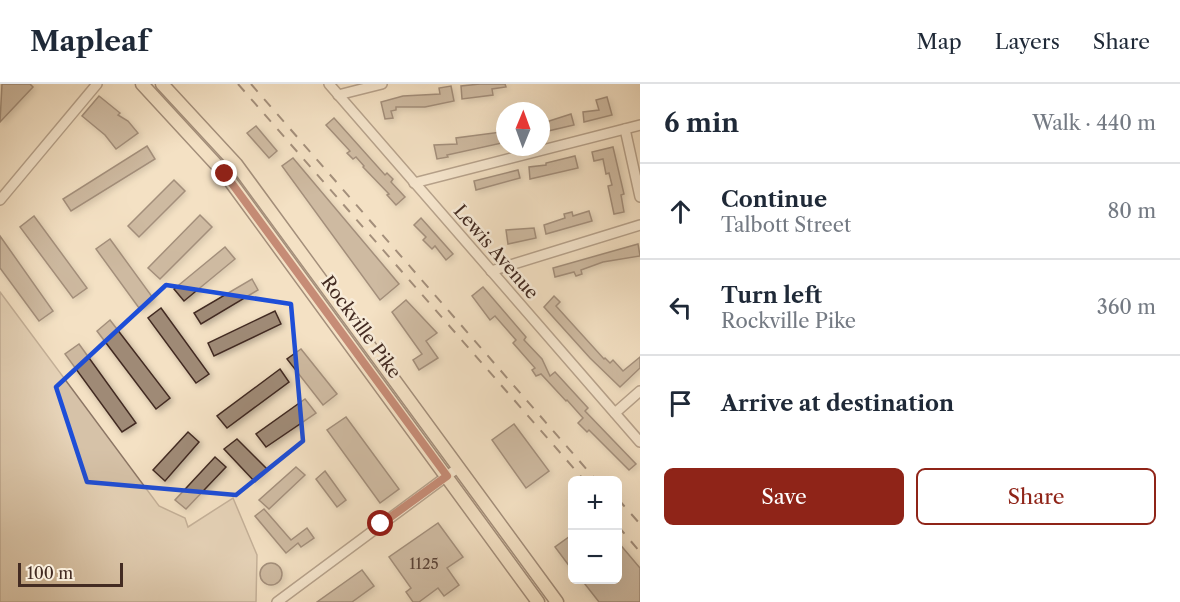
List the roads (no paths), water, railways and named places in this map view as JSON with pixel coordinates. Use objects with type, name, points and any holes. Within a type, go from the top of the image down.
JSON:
[{"type":"main road","name":"Rockville Pike","points":[[142,84],[225,174],[538,602]]},
{"type":"main road","name":"Rockville Pike","points":[[165,86],[236,164],[557,602]]},
{"type":"main road","points":[[513,567],[525,558]]},
{"type":"street","points":[[0,200],[98,84]]},
{"type":"street","name":"Lewis Avenue","points":[[329,84],[640,442]]},
{"type":"street","points":[[338,94],[382,84]]},
{"type":"street","points":[[414,183],[640,125]]},
{"type":"street","points":[[625,129],[640,197]]},
{"type":"street","points":[[491,271],[640,225]]},
{"type":"street","points":[[615,413],[640,391]]},
{"type":"street","points":[[277,602],[459,467]]},
{"type":"railway","points":[[238,84],[581,476]]},
{"type":"railway","points":[[251,84],[593,476]]},
{"type":"railway","points":[[622,504],[640,524]]},
{"type":"railway","points":[[621,530],[640,552]]}]
